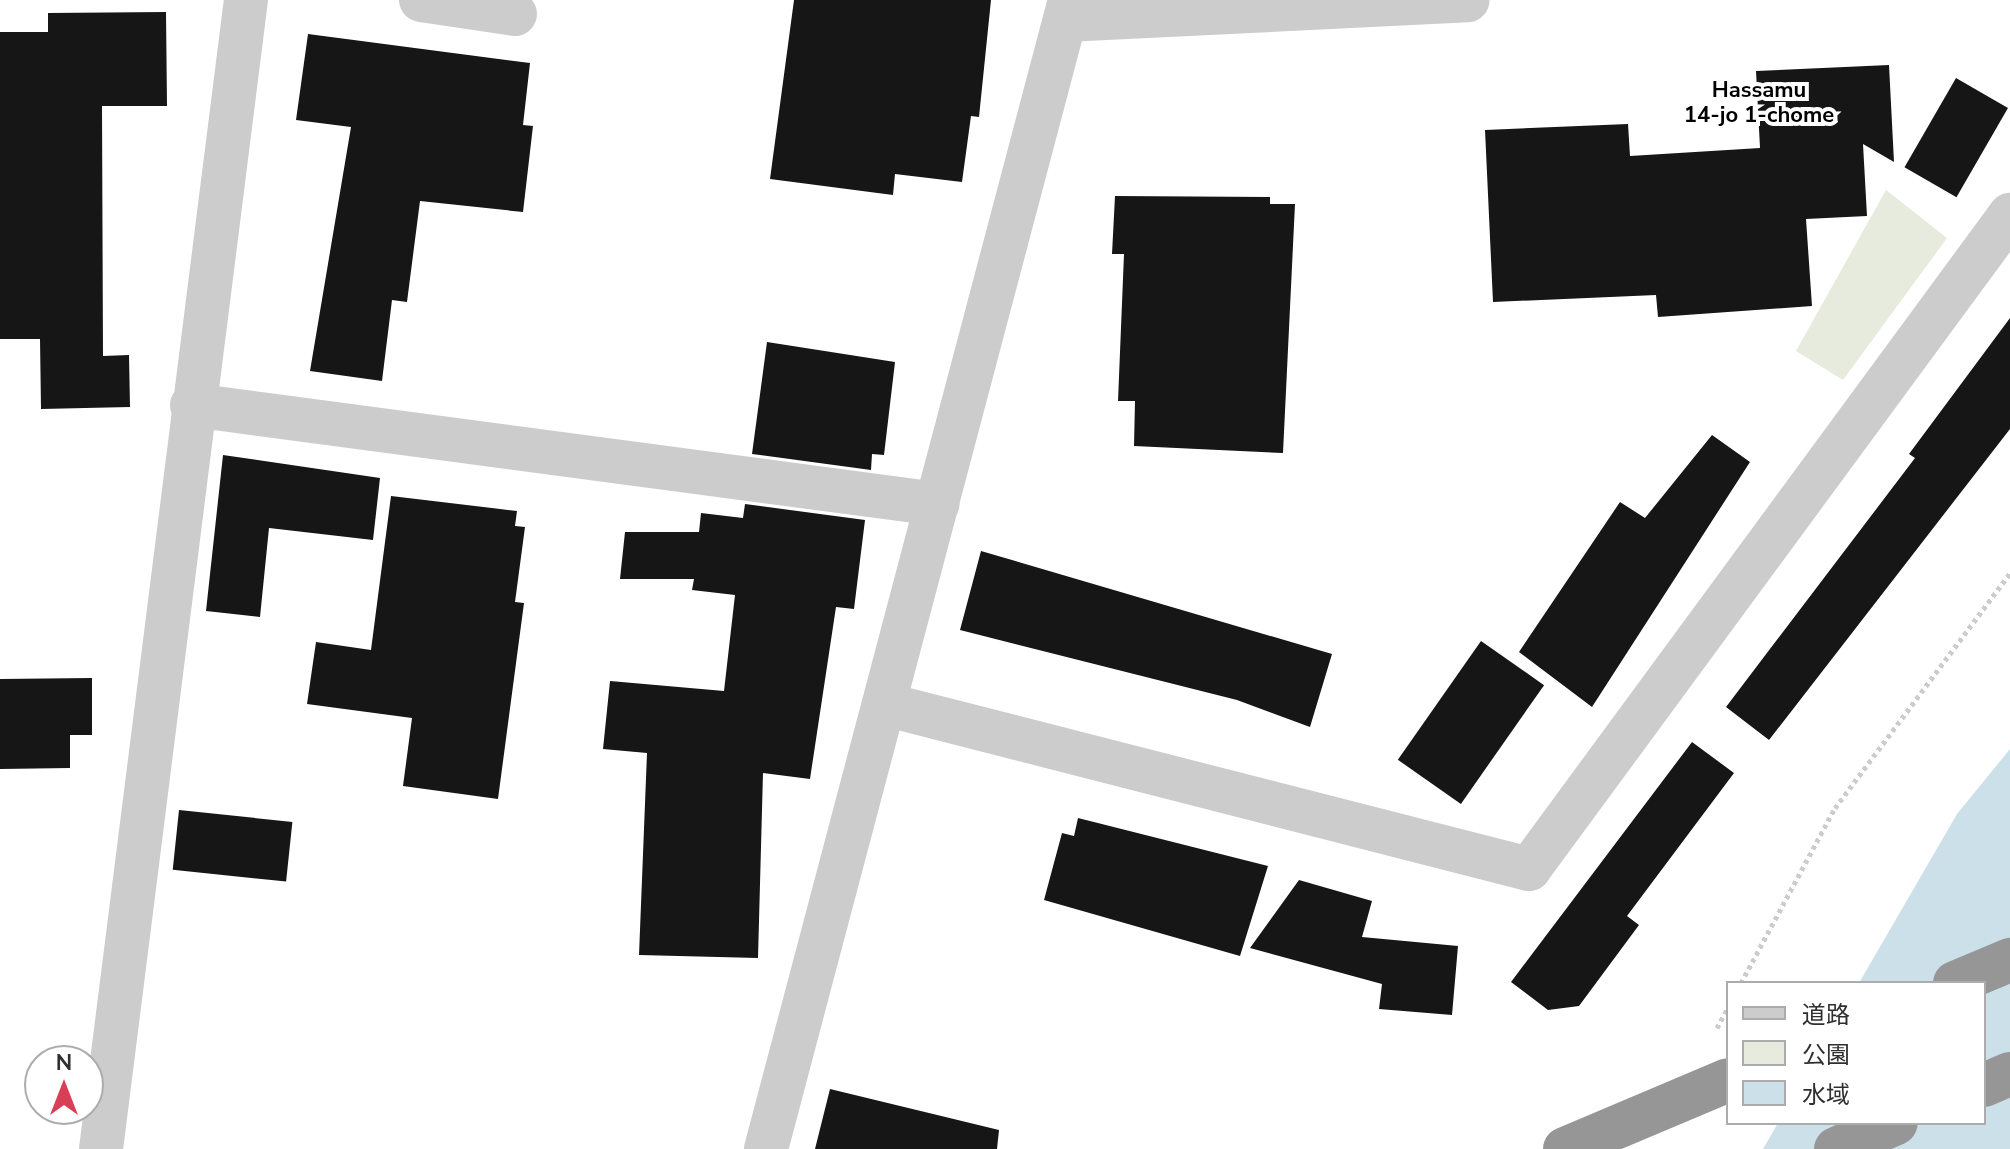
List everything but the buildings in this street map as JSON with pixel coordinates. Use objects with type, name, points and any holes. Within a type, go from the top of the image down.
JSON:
[{"type":"highway","points":[[1960,981],[2010,960]]},
{"type":"highway","points":[[1986,1084],[2010,1074]]},
{"type":"highway","points":[[1565,1149],[1726,1081]]},
{"type":"highway","points":[[1836,1149],[1891,1125]]},
{"type":"street","points":[[101,1149],[192,405],[246,0]]},
{"type":"street","points":[[421,0],[515,14]]},
{"type":"street","points":[[766,1149],[1067,10],[1468,0]]},
{"type":"street","points":[[884,704],[1529,869],[2010,215]]},
{"type":"street","points":[[192,405],[937,504]]},
{"type":"path","points":[[1742,981],[1835,808],[2010,573]]},
{"type":"green space","points":[[1886,190],[1947,238],[1843,380],[1796,351]]},
{"type":"water","points":[[2010,749],[2010,1149],[1763,1149],[1777,1125],[1986,1125],[1986,981],[1860,981],[1957,814]]},
{"type":"district","name":"Hassamu 14-jo 1-chome","points":[[1759,102]]}]
